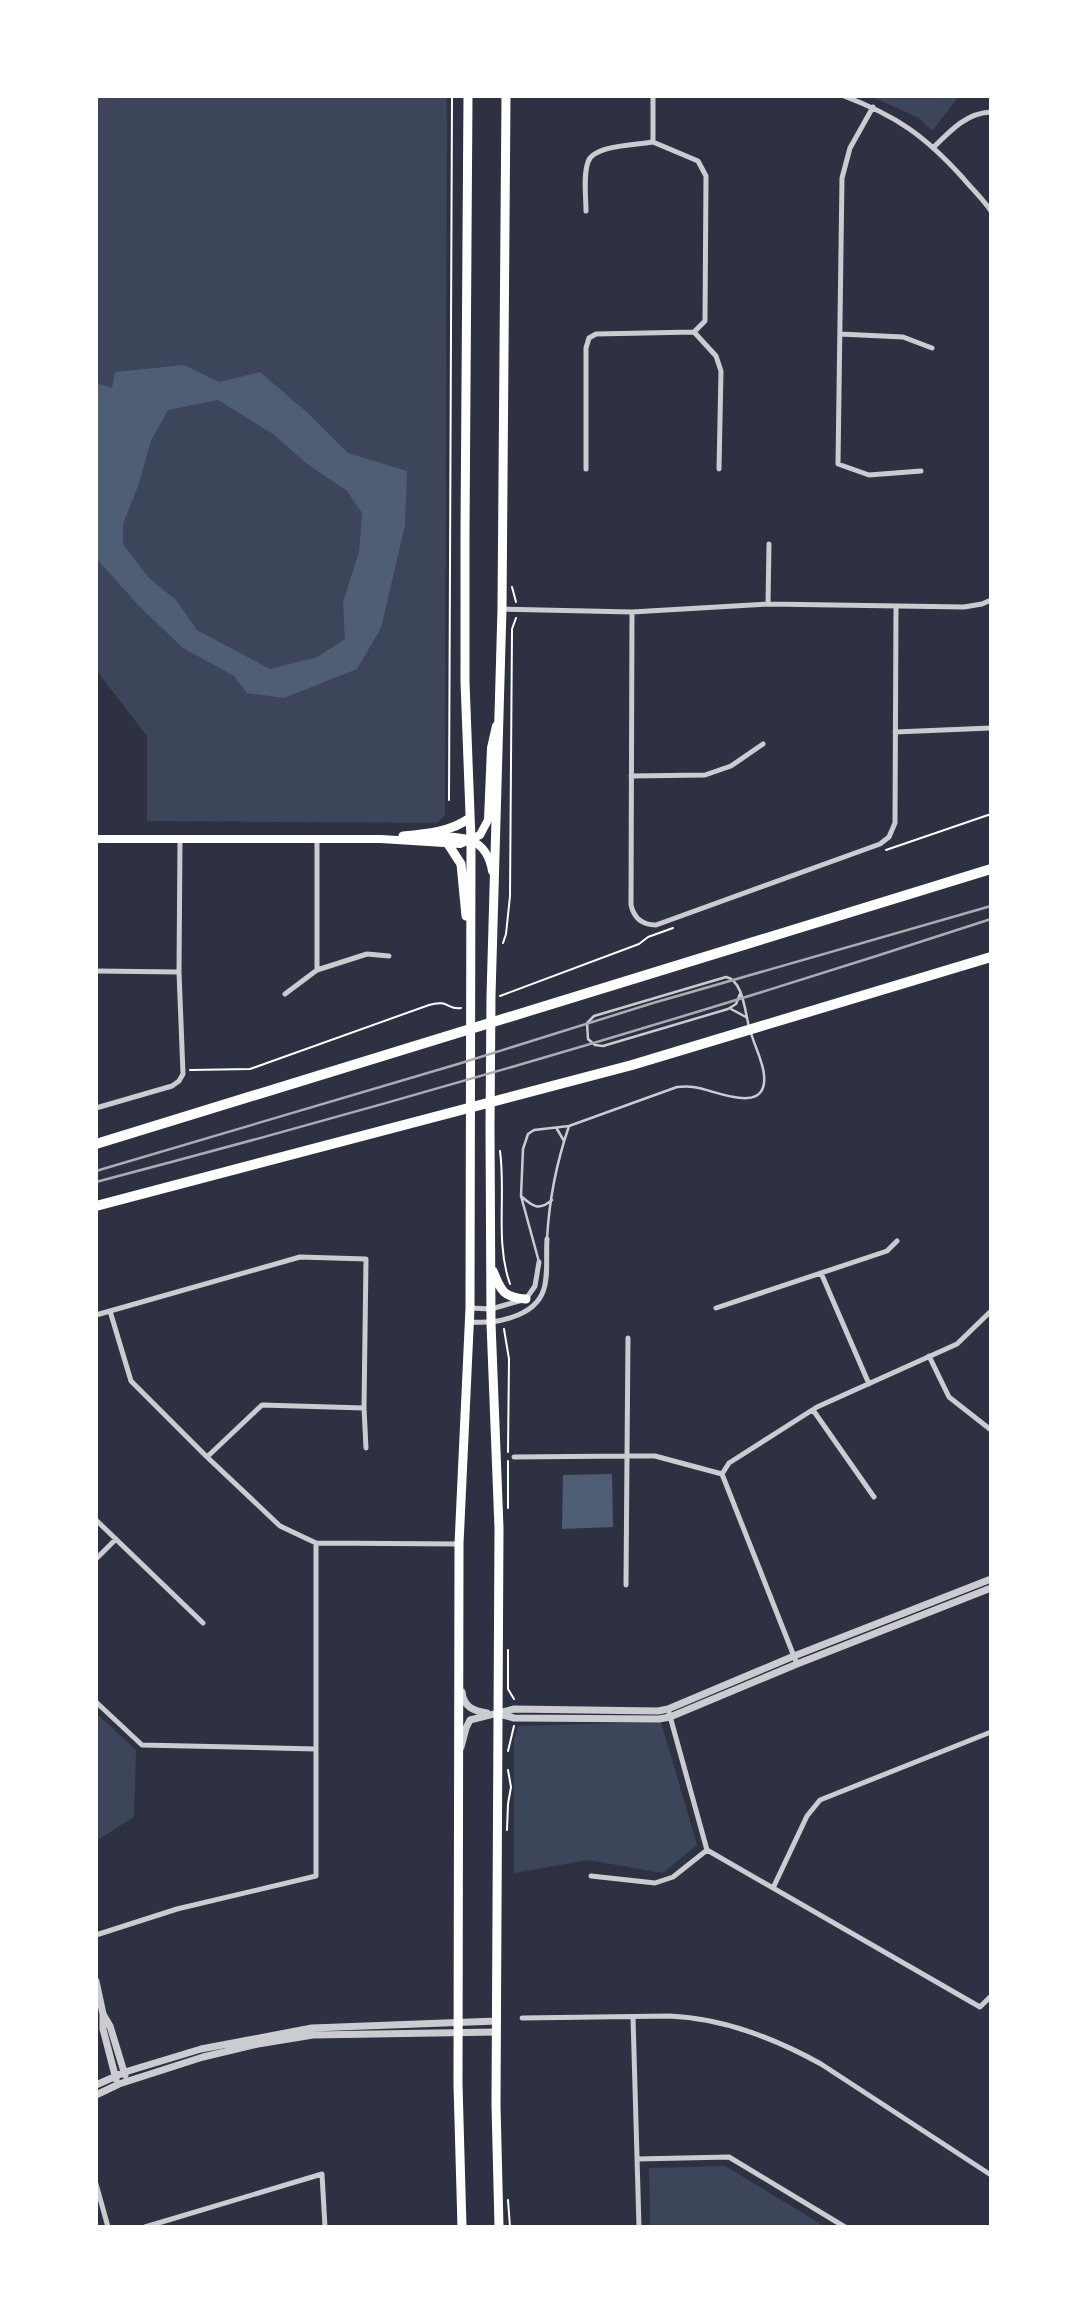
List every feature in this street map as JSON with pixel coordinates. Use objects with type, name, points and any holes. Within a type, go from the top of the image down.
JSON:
[{"type":"highway","points":[[96,1144],[991,869]]},
{"type":"highway","points":[[96,1206],[632,1065],[991,957]]},
{"type":"main road","points":[[499,2227],[496,2162],[499,1528],[491,1323],[490,1127],[502,609],[506,96]]},
{"type":"main road","points":[[462,2227],[458,2027],[459,1544],[470,1322],[471,840],[465,682],[468,99]]},
{"type":"main road","points":[[96,839],[381,839],[460,844],[480,835],[488,820],[491,748],[498,717]]},
{"type":"main road","points":[[381,839],[429,834],[453,828],[470,818]]},
{"type":"main road","points":[[403,836],[460,836],[471,840],[483,848],[489,858],[494,884]]},
{"type":"main road","points":[[448,844],[461,864],[470,963]]},
{"type":"main road","points":[[490,1263],[503,1292],[512,1297],[526,1299]]},
{"type":"street","points":[[653,96],[653,142]]},
{"type":"street","points":[[844,96],[873,107],[915,131],[991,211]]},
{"type":"street","points":[[873,107],[850,148],[842,178],[838,464],[869,475],[921,471]]},
{"type":"street","points":[[933,148],[960,122],[991,111]]},
{"type":"street","points":[[586,211],[588,160],[594,152],[653,142],[698,161],[706,176],[705,321],[694,332],[596,334],[589,338],[586,348],[586,469]]},
{"type":"street","points":[[694,332],[716,356],[721,371],[719,469]]},
{"type":"street","points":[[840,334],[902,337],[932,348]]},
{"type":"street","points":[[768,604],[769,544]]},
{"type":"street","points":[[502,609],[632,612],[768,604],[964,607],[991,600]]},
{"type":"street","points":[[632,612],[631,905],[640,921],[656,925],[887,840],[895,823],[896,608]]},
{"type":"street","points":[[895,732],[991,728]]},
{"type":"street","points":[[631,776],[705,775],[731,766],[763,744]]},
{"type":"street","points":[[317,839],[317,970]]},
{"type":"street","points":[[96,1108],[172,1086],[179,1081],[183,1071],[179,972],[180,840]]},
{"type":"street","points":[[285,994],[317,970],[367,954],[389,956]]},
{"type":"street","points":[[96,971],[179,972]]},
{"type":"street","points":[[470,1322],[491,1323],[507,1320],[538,1304],[546,1279],[547,1239]]},
{"type":"street","points":[[716,1308],[887,1251],[898,1241]]},
{"type":"street","points":[[96,1315],[300,1257],[366,1259],[366,1448]]},
{"type":"street","points":[[470,1308],[491,1309],[526,1299],[535,1286],[538,1262]]},
{"type":"street","points":[[821,1273],[869,1384]]},
{"type":"street","points":[[110,1311],[131,1381],[280,1526],[316,1543],[459,1544]]},
{"type":"street","points":[[722,1474],[729,1463],[813,1410],[957,1344],[991,1311]]},
{"type":"street","points":[[626,1585],[628,1338]]},
{"type":"street","points":[[929,1356],[949,1396],[991,1430]]},
{"type":"street","points":[[207,1457],[262,1405],[364,1408]]},
{"type":"street","points":[[813,1410],[874,1497]]},
{"type":"street","points":[[514,1457],[655,1456],[722,1474]]},
{"type":"street","points":[[722,1474],[795,1660]]},
{"type":"street","points":[[96,1520],[203,1623]]},
{"type":"street","points":[[96,1559],[116,1539]]},
{"type":"street","points":[[96,1935],[177,1909],[316,1877],[316,1543]]},
{"type":"street","points":[[459,1762],[463,1739],[470,1720],[475,1717],[514,1709],[669,1713],[991,1579]]},
{"type":"street","points":[[795,1660],[991,1588]]},
{"type":"street","points":[[460,1677],[463,1700],[469,1707],[474,1711],[498,1714]]},
{"type":"street","points":[[96,1702],[142,1745],[316,1749]]},
{"type":"street","points":[[669,1713],[707,1850],[980,2007],[991,1996]]},
{"type":"street","points":[[773,1888],[807,1816],[820,1800],[991,1732]]},
{"type":"street","points":[[590,1876],[654,1883],[673,1877],[707,1850]]},
{"type":"street","points":[[96,1981],[114,2076],[123,2083]]},
{"type":"street","points":[[103,2014],[110,2026],[125,2072],[123,2083]]},
{"type":"street","points":[[522,2018],[669,2015],[698,2018],[734,2027],[793,2049],[874,2097],[991,2174]]},
{"type":"street","points":[[633,2017],[639,2227]]},
{"type":"street","points":[[96,2095],[123,2083],[214,2054],[258,2044],[313,2035],[458,2027]]},
{"type":"street","points":[[96,2085],[125,2072],[201,2049],[312,2028],[497,2027]]},
{"type":"street","points":[[637,2159],[729,2157],[845,2227]]},
{"type":"street","points":[[145,2227],[322,2174],[325,2227]]},
{"type":"street","points":[[96,2184],[108,2227]]},
{"type":"lane","points":[[538,1262],[521,1196],[524,1140],[528,1134],[534,1130],[569,1126],[677,1087],[695,1087],[745,1100],[751,1098],[764,1085],[764,1071],[738,984],[732,978],[723,978],[594,1016],[587,1023],[587,1034],[591,1042],[603,1046],[728,1009],[736,1004],[740,994]]},
{"type":"lane","points":[[728,1009],[746,1017]]},
{"type":"lane","points":[[547,1239],[552,1200],[569,1126]]},
{"type":"lane","points":[[557,1129],[564,1140]]},
{"type":"lane","points":[[521,1196],[537,1208],[552,1200]]},
{"type":"path","points":[[449,800],[452,96]]},
{"type":"path","points":[[491,997],[514,991],[639,944],[645,939]]},
{"type":"path","points":[[183,1071],[244,1070],[433,1004],[446,1003],[455,1009],[470,1004]]},
{"type":"path","points":[[499,1145],[503,1171],[504,1267],[511,1289]]},
{"type":"shaded area","points":[[96,96],[447,96],[445,815],[437,823],[147,821],[147,736],[96,670]]},
{"type":"shaded area","points":[[870,96],[959,96],[932,131],[919,118]]},
{"type":"shaded area","points":[[184,365],[219,382],[260,372],[309,414],[348,453],[407,471],[405,525],[381,628],[357,669],[284,698],[247,693],[234,676],[183,648],[140,607],[96,558],[96,383],[112,388],[115,372]],"holes":[[[218,400],[273,434],[307,464],[347,491],[362,513],[359,552],[343,602],[345,639],[317,657],[270,669],[197,630],[176,600],[149,578],[123,544],[123,524],[151,441],[168,410]]]},
{"type":"shaded area","points":[[612,1474],[613,1527],[562,1529],[563,1475]]},
{"type":"shaded area","points":[[96,1713],[136,1750],[134,1817],[96,1841]]},
{"type":"shaded area","points":[[661,1722],[697,1845],[663,1873],[588,1860],[514,1873],[514,1740],[518,1726]]},
{"type":"shaded area","points":[[725,2166],[826,2227],[650,2227],[649,2168]]},
{"type":"railway","points":[[96,1171],[653,1003],[991,906]]},
{"type":"railway","points":[[96,1182],[545,1057],[769,990],[991,919]]}]
